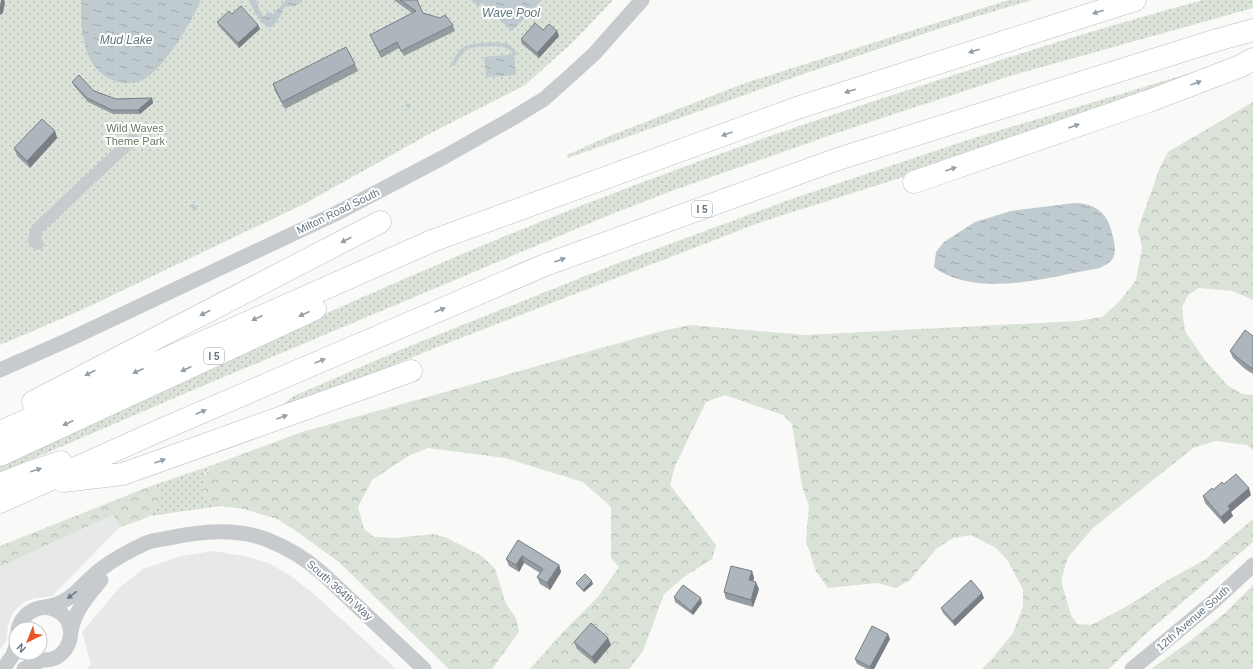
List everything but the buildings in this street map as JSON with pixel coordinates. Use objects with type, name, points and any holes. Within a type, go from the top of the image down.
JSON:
[{"type":"highway","name":"I 5","points":[[0,432],[421,246],[797,108],[1135,0]]},
{"type":"highway","name":"I 5","points":[[0,502],[165,428],[546,265],[838,159],[1253,30]]},
{"type":"highway","points":[[914,182],[1149,101],[1241,66],[1253,59]]},
{"type":"highway","points":[[0,420],[380,222]]},
{"type":"highway","name":"I 5","points":[[0,455],[398,270],[421,246]]},
{"type":"highway","points":[[40,484],[123,474],[411,371]]},
{"type":"highway","name":"I 5","points":[[0,484],[28,473],[165,428]]},
{"type":"street","name":"Milton Road South","points":[[0,370],[68,340],[335,214],[444,157],[514,118],[544,99],[594,54],[642,0]]},
{"type":"street","points":[[38,244],[34,240],[37,229],[133,139]]},
{"type":"street","name":"South 364th Way","points":[[21,621],[25,616],[37,608],[53,606],[68,599],[100,569],[146,543],[186,534],[228,532],[267,540],[306,559],[424,669]]},
{"type":"street","name":"South 364th Way","points":[[48,659],[54,658],[61,654],[67,648],[75,616],[86,598],[125,554]]},
{"type":"street","name":"12th Avenue South","points":[[1132,669],[1213,602],[1253,565]]},
{"type":"street","points":[[45,607],[54,609],[62,614],[68,622],[71,631]]},
{"type":"street","name":"South 364th Way","points":[[24,669],[40,661]]},
{"type":"shaded area","points":[[113,515],[120,527],[52,596],[32,599],[24,602],[13,612],[10,621],[8,621],[6,642],[0,649],[0,567]]},
{"type":"shaded area","points":[[213,551],[249,557],[268,563],[288,574],[314,594],[396,669],[87,669],[91,664],[82,632],[119,588],[143,569],[181,556]]},
{"type":"green space","name":"Wild Waves Theme Park","points":[[0,0],[613,0],[572,43],[525,85],[431,133],[304,204],[75,313],[0,345]]},
{"type":"green space","points":[[1009,0],[1032,0],[971,18],[809,72],[568,158],[567,155],[607,137],[745,83]]},
{"type":"green space","points":[[1203,0],[1253,0],[1253,8],[1010,76],[831,135],[674,190],[602,218],[0,473],[0,464],[250,348],[376,291],[594,200],[734,149],[956,74],[1120,23]]},
{"type":"green space","points":[[1197,71],[1136,103],[761,222],[430,350],[310,399],[296,404],[282,405],[294,396],[400,350],[613,265],[786,201],[964,141]]},
{"type":"green space","points":[[1253,102],[1253,300],[1232,291],[1199,288],[1188,295],[1182,308],[1185,331],[1204,359],[1227,385],[1242,394],[1253,395],[1253,450],[1247,445],[1216,441],[1193,448],[1093,528],[1068,557],[1061,581],[1071,615],[1077,624],[1091,625],[1124,608],[1168,580],[1206,559],[1253,519],[1253,542],[1150,630],[1109,669],[982,669],[1013,633],[1023,606],[1023,590],[1008,561],[996,548],[971,535],[953,538],[936,549],[910,580],[896,588],[877,583],[828,588],[816,571],[806,541],[809,506],[802,486],[792,424],[783,415],[725,395],[706,402],[675,466],[670,485],[716,545],[712,559],[684,577],[664,594],[643,651],[629,669],[530,669],[563,632],[598,597],[619,567],[611,558],[611,507],[583,482],[505,458],[428,448],[410,455],[372,480],[358,507],[364,529],[374,537],[396,538],[433,534],[447,538],[482,556],[495,569],[506,604],[516,618],[519,632],[492,669],[449,669],[340,563],[299,533],[277,519],[244,509],[220,506],[206,498],[204,480],[205,476],[213,465],[302,432],[662,331],[690,325],[805,335],[1077,321],[1102,317],[1119,302],[1136,280],[1142,248],[1138,229],[1160,167],[1168,152]]},
{"type":"green space","points":[[213,465],[205,473],[206,498],[220,506],[150,516],[157,509],[159,489],[151,486]]},
{"type":"green space","points":[[151,486],[159,489],[160,498],[159,505],[150,516],[120,527],[113,515],[0,567],[0,546]]},
{"type":"green space","points":[[1253,585],[1253,669],[1151,669],[1190,641],[1225,613]]},
{"type":"water","name":"Mud Lake","points":[[81,0],[201,0],[184,32],[161,64],[145,79],[135,83],[129,83],[118,82],[106,77],[90,60],[83,37]]},
{"type":"water","points":[[248,0],[256,0],[264,17],[268,11],[273,14],[286,0],[303,0],[297,5],[285,7],[277,21],[269,28],[261,22]]},
{"type":"water","name":"Wave Pool","points":[[470,0],[542,0],[512,31],[482,3],[479,6]]},
{"type":"water","points":[[514,54],[516,75],[486,77],[484,57]]},
{"type":"water","points":[[1074,203],[1089,205],[1101,212],[1111,229],[1115,254],[1110,262],[1100,268],[1043,279],[1003,284],[965,281],[945,274],[934,267],[936,252],[944,242],[975,222],[1011,211]]},
{"type":"waterway","points":[[453,64],[463,50],[476,45],[507,46],[514,52],[514,54]]}]
